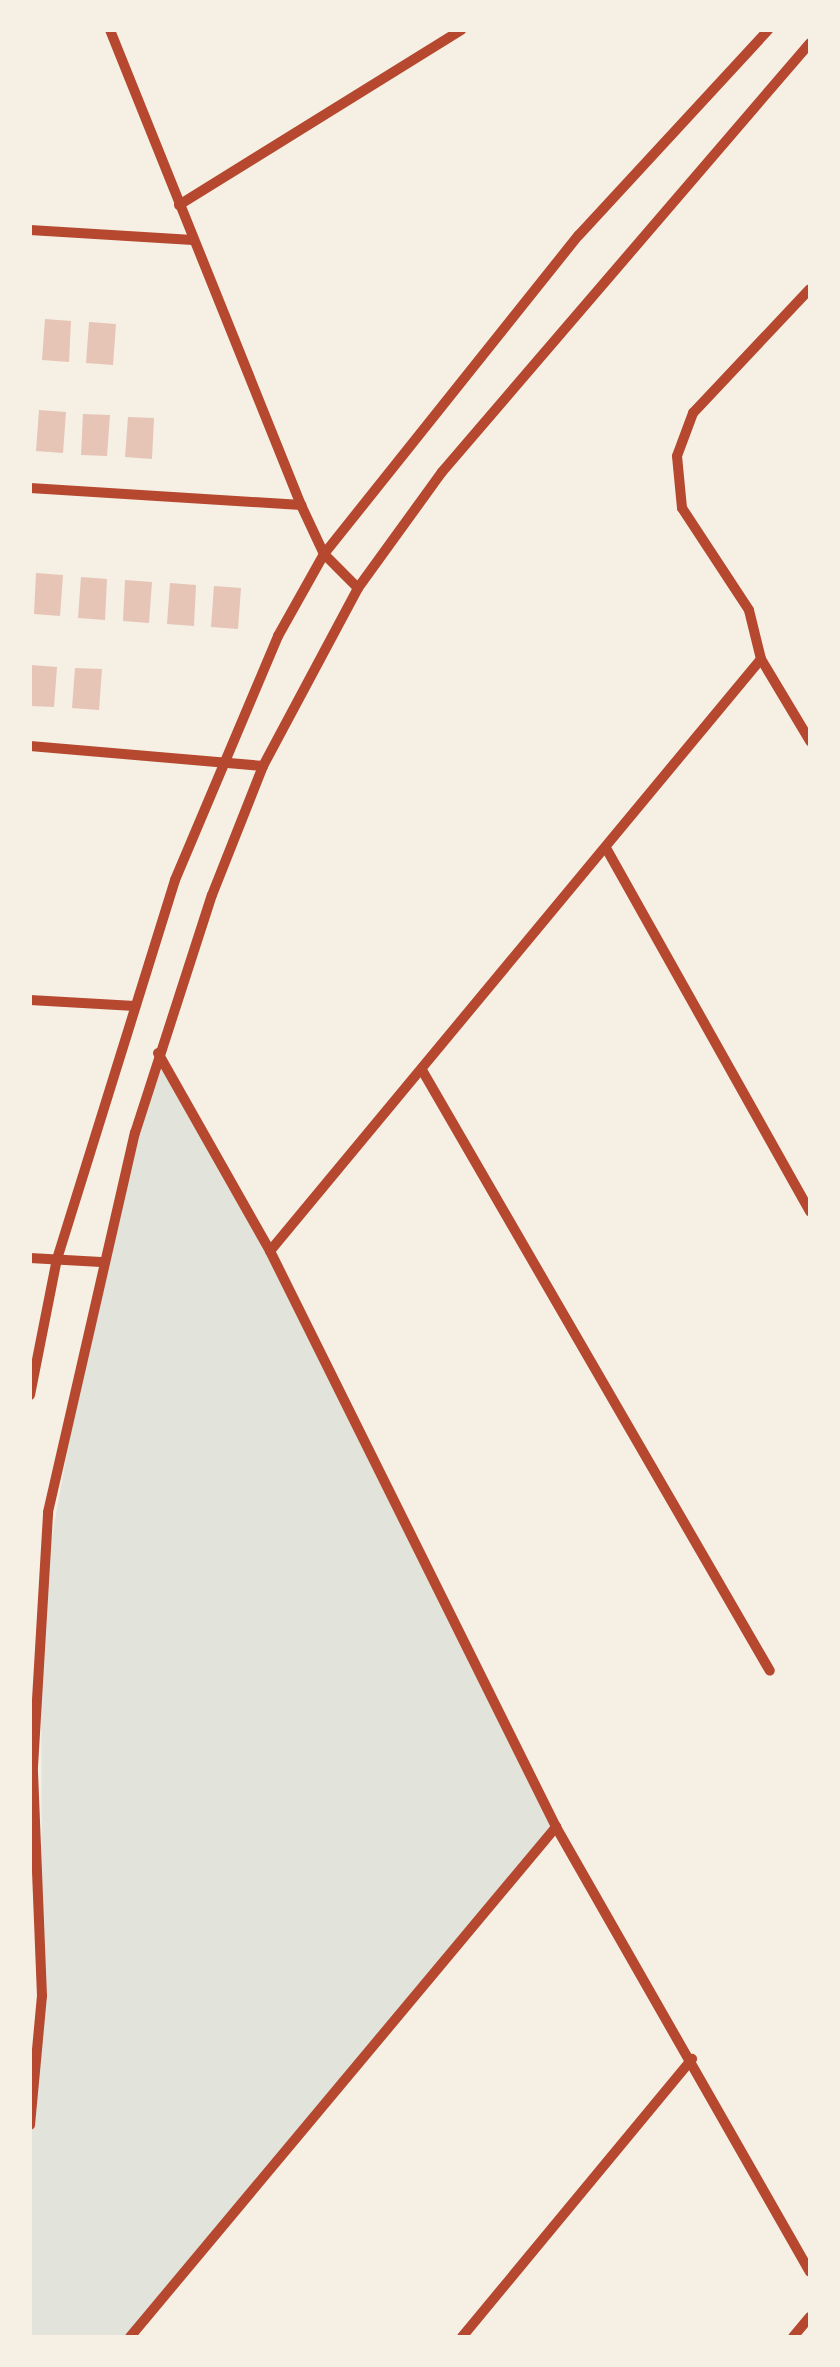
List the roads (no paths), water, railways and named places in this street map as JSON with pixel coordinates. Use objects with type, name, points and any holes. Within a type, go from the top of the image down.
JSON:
[{"type":"street","points":[[110,30],[301,505],[324,554],[358,588]]},
{"type":"street","points":[[179,205],[461,30]]},
{"type":"street","points":[[30,1395],[57,1260],[135,1006],[220,760],[324,554],[579,235],[768,30]]},
{"type":"street","points":[[30,2124],[42,1996],[32,1767],[48,1512],[101,1262],[158,1053],[263,766],[358,588],[442,472],[810,43]]},
{"type":"street","points":[[30,230],[192,240]]},
{"type":"street","points":[[810,289],[693,413],[677,456],[682,508],[749,610],[761,659],[810,741]]},
{"type":"street","points":[[30,488],[301,505]]},
{"type":"street","points":[[270,1251],[761,659]]},
{"type":"street","points":[[30,746],[263,766]]},
{"type":"street","points":[[606,848],[810,1212]]},
{"type":"street","points":[[30,1000],[135,1006]]},
{"type":"street","points":[[158,1053],[270,1251],[556,1827],[692,2059],[810,2272]]},
{"type":"street","points":[[422,1070],[770,1672]]},
{"type":"street","points":[[30,1258],[101,1262]]},
{"type":"street","points":[[130,2337],[556,1827]]},
{"type":"street","points":[[462,2337],[692,2059]]},
{"type":"street","points":[[793,2337],[810,2317]]}]
